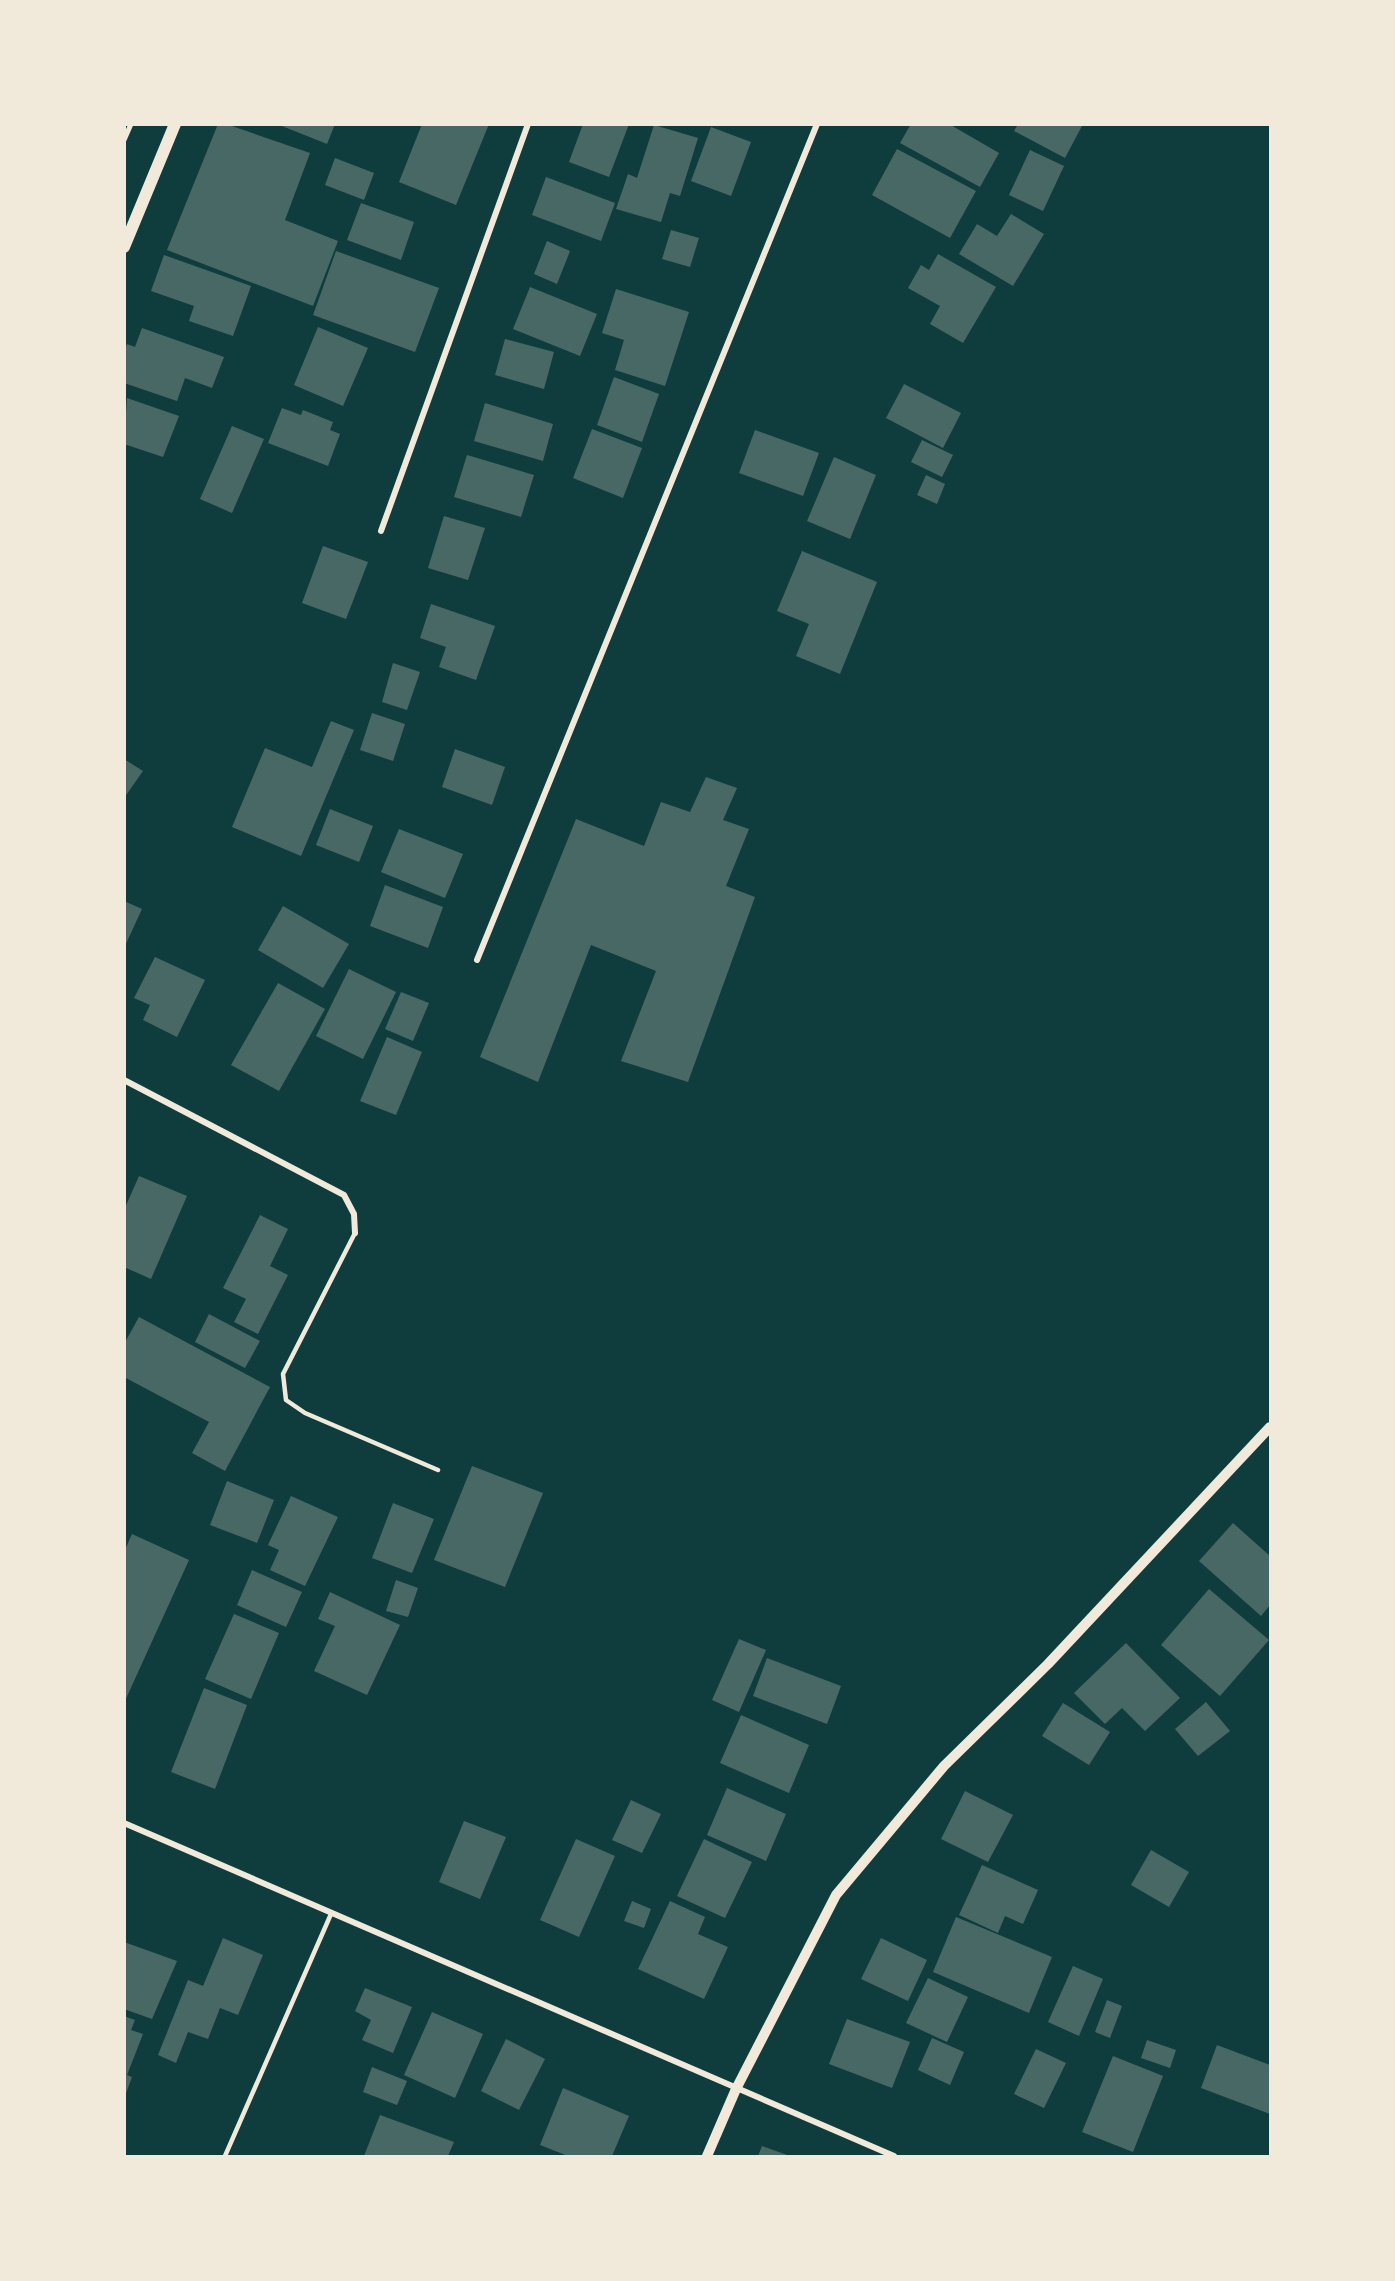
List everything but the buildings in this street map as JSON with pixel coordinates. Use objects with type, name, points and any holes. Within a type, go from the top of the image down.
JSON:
[{"type":"main road","points":[[124,247],[175,124]]},
{"type":"street","points":[[124,140],[131,124]]},
{"type":"street","points":[[381,531],[528,124]]},
{"type":"street","points":[[477,960],[816,124]]},
{"type":"street","points":[[124,1080],[344,1195],[354,1214],[355,1233]]},
{"type":"street","points":[[707,2157],[736,2089],[836,1895],[944,1766],[1048,1664],[1270,1427]]},
{"type":"street","points":[[124,1823],[894,2157]]},
{"type":"lane","points":[[355,1233],[283,1374],[286,1400],[305,1413],[438,1470]]},
{"type":"lane","points":[[225,2157],[331,1914]]}]
